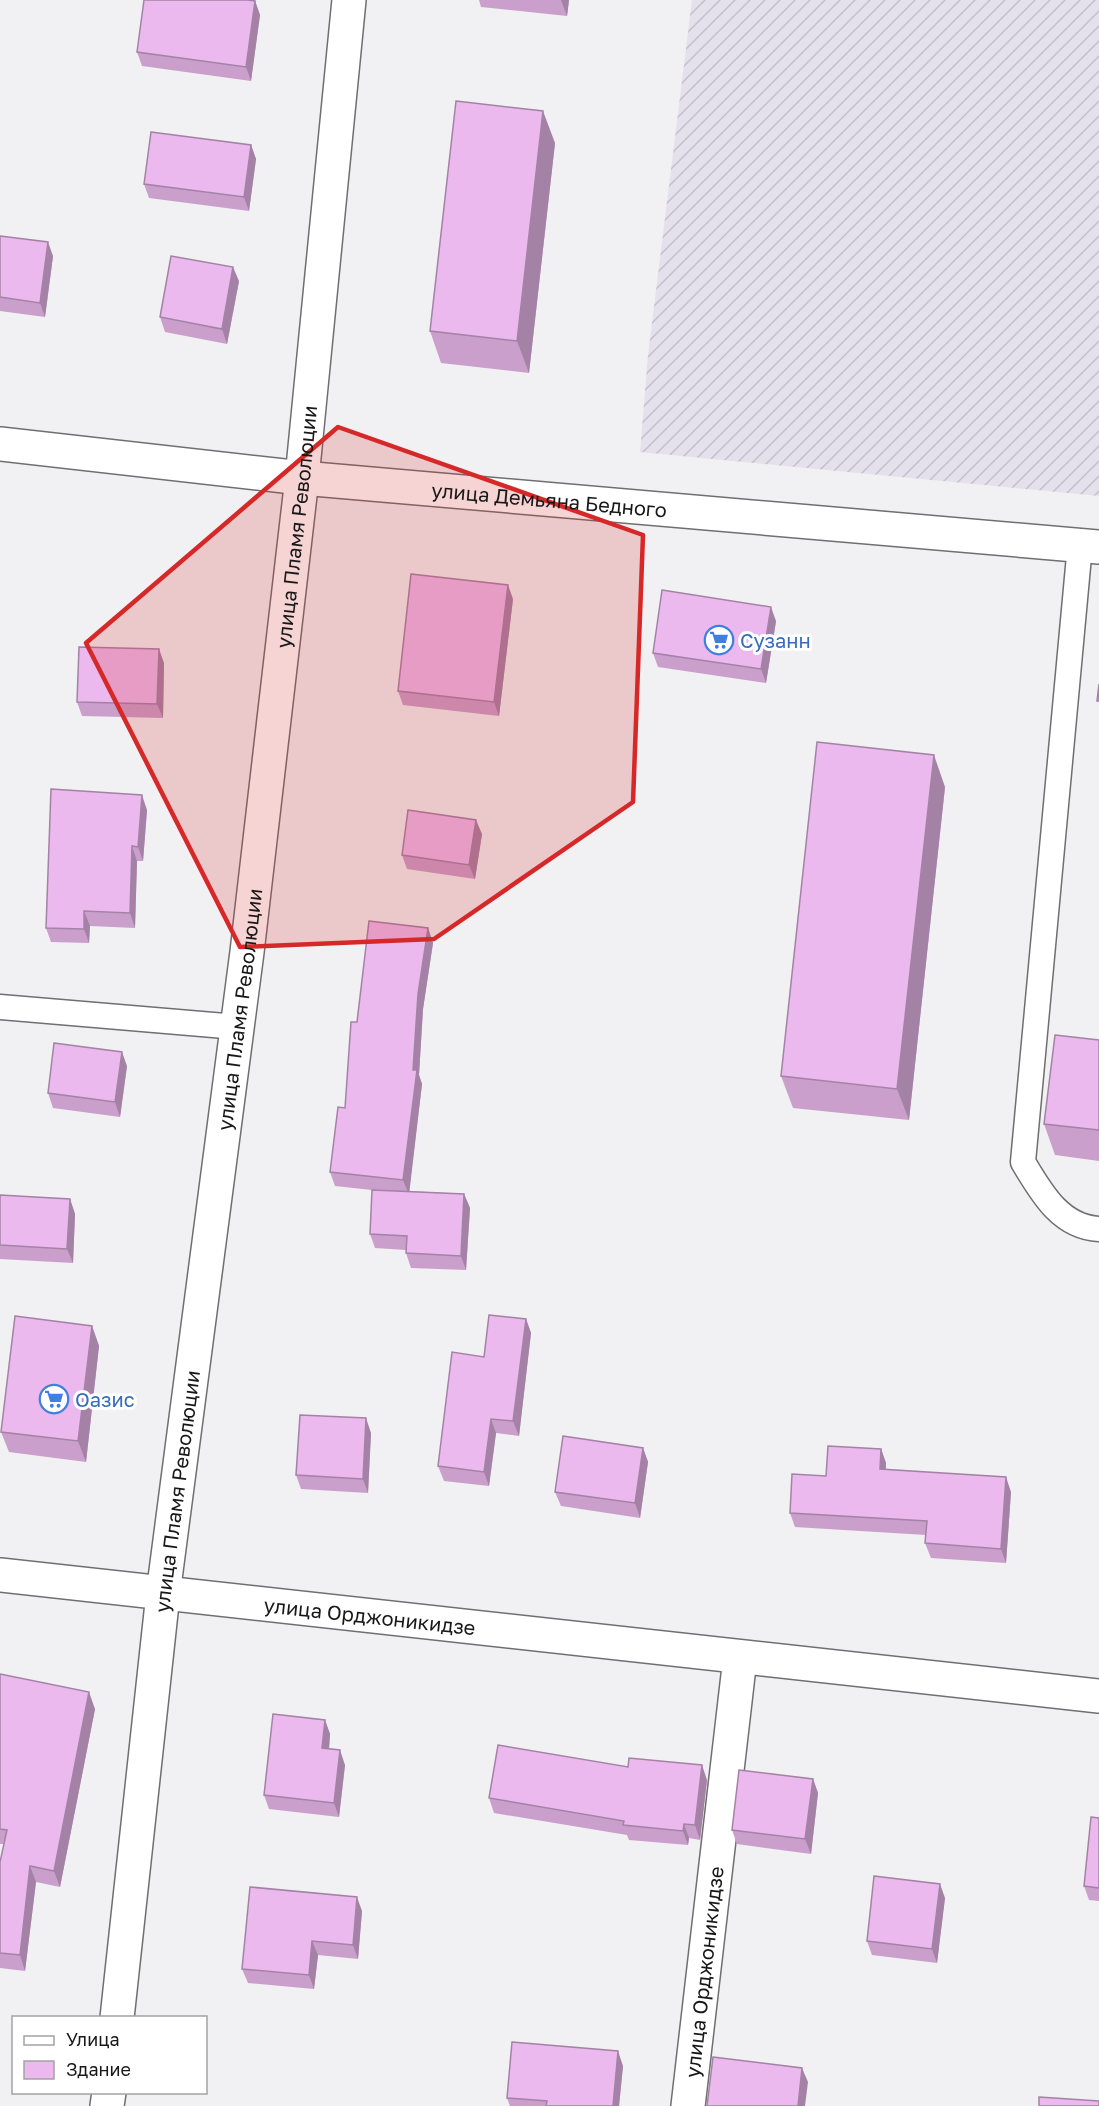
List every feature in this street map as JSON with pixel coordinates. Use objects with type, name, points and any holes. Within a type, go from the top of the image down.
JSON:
[{"type":"street","name":"улица Пламя Революции","points":[[117,2016],[163,1594],[237,1028],[302,478],[349,0]]},
{"type":"street","name":"улица Демьяна Бедного","points":[[0,444],[302,478],[1090,546]]},
{"type":"street","name":"улица Орджоникидзе","points":[[0,1575],[1099,1696]]},
{"type":"street","name":"улица Орджоникидзе","points":[[688,2106],[740,1658]]},
{"type":"lane","points":[[1090,546],[1023,1161],[1048,1204],[1082,1228],[1099,1229]]},
{"type":"lane","points":[[0,1007],[237,1028]]},
{"type":"highlighted area","points":[[338,427],[643,535],[633,802],[434,939],[240,947],[86,643]]},
{"type":"shaded area","points":[[692,0],[1099,0],[1099,496],[640,452],[648,355]]},
{"type":"building","points":[[144,0],[255,1],[246,67],[137,52]]},
{"type":"building","points":[[456,101],[543,111],[517,341],[430,331]]},
{"type":"building","points":[[151,132],[251,145],[244,197],[144,184]]},
{"type":"building","points":[[0,236],[48,242],[40,303],[0,297]]},
{"type":"building","points":[[171,256],[233,267],[222,329],[160,317]]},
{"type":"building","points":[[411,574],[508,585],[494,702],[398,691]]},
{"type":"building","points":[[662,590],[771,607],[761,669],[653,653]]},
{"type":"building","points":[[79,647],[159,649],[157,704],[77,702]]},
{"type":"building","points":[[817,742],[934,755],[897,1089],[781,1076]]},
{"type":"building","points":[[51,789],[142,795],[138,847],[132,846],[130,913],[84,911],[84,929],[46,928]]},
{"type":"building","points":[[408,810],[476,820],[469,865],[402,855]]},
{"type":"building","points":[[369,921],[428,928],[418,994],[413,1070],[417,1070],[403,1180],[330,1172],[338,1107],[345,1108],[351,1022],[357,1022]]},
{"type":"building","points":[[1055,1035],[1099,1040],[1099,1130],[1044,1124]]},
{"type":"building","points":[[54,1043],[122,1052],[115,1102],[48,1093]]},
{"type":"building","points":[[372,1190],[464,1194],[461,1256],[406,1253],[407,1236],[370,1234]]},
{"type":"building","points":[[0,1195],[70,1199],[67,1249],[0,1245]]},
{"type":"building","points":[[489,1315],[526,1319],[513,1421],[491,1419],[484,1472],[438,1466],[452,1352],[484,1357]]},
{"type":"building","name":"Оазис","points":[[15,1316],[92,1326],[78,1441],[1,1432]]},
{"type":"building","points":[[300,1415],[366,1418],[363,1479],[296,1475]]},
{"type":"building","points":[[563,1436],[643,1448],[635,1503],[555,1492]]},
{"type":"building","points":[[828,1446],[881,1449],[880,1469],[1006,1477],[1001,1549],[925,1543],[927,1521],[790,1513],[792,1474],[826,1476]]},
{"type":"building","points":[[0,1674],[89,1692],[54,1871],[30,1866],[20,1955],[0,1953],[0,1862],[7,1830],[0,1829]]},
{"type":"building","points":[[273,1714],[325,1720],[322,1748],[340,1750],[334,1803],[264,1795]]},
{"type":"building","points":[[498,1745],[628,1767],[629,1758],[702,1765],[695,1825],[684,1824],[683,1831],[623,1825],[624,1821],[489,1798]]},
{"type":"building","points":[[739,1770],[813,1779],[805,1839],[732,1830]]},
{"type":"building","points":[[1091,1817],[1099,1818],[1099,1888],[1084,1886]]},
{"type":"building","points":[[874,1876],[940,1884],[932,1949],[867,1941]]},
{"type":"building","points":[[250,1887],[357,1897],[353,1945],[312,1941],[309,1975],[242,1969]]},
{"type":"building","points":[[512,2042],[618,2051],[613,2106],[546,2106],[547,2101],[507,2098]]},
{"type":"building","points":[[713,2057],[802,2068],[798,2106],[707,2106]]},
{"type":"building","points":[[1039,2097],[1099,2101],[1099,2106],[1039,2106]]},
{"type":"place","name":"Сузанн","points":[[719,640]]},
{"type":"place","name":"Оазис","points":[[54,1399]]}]
